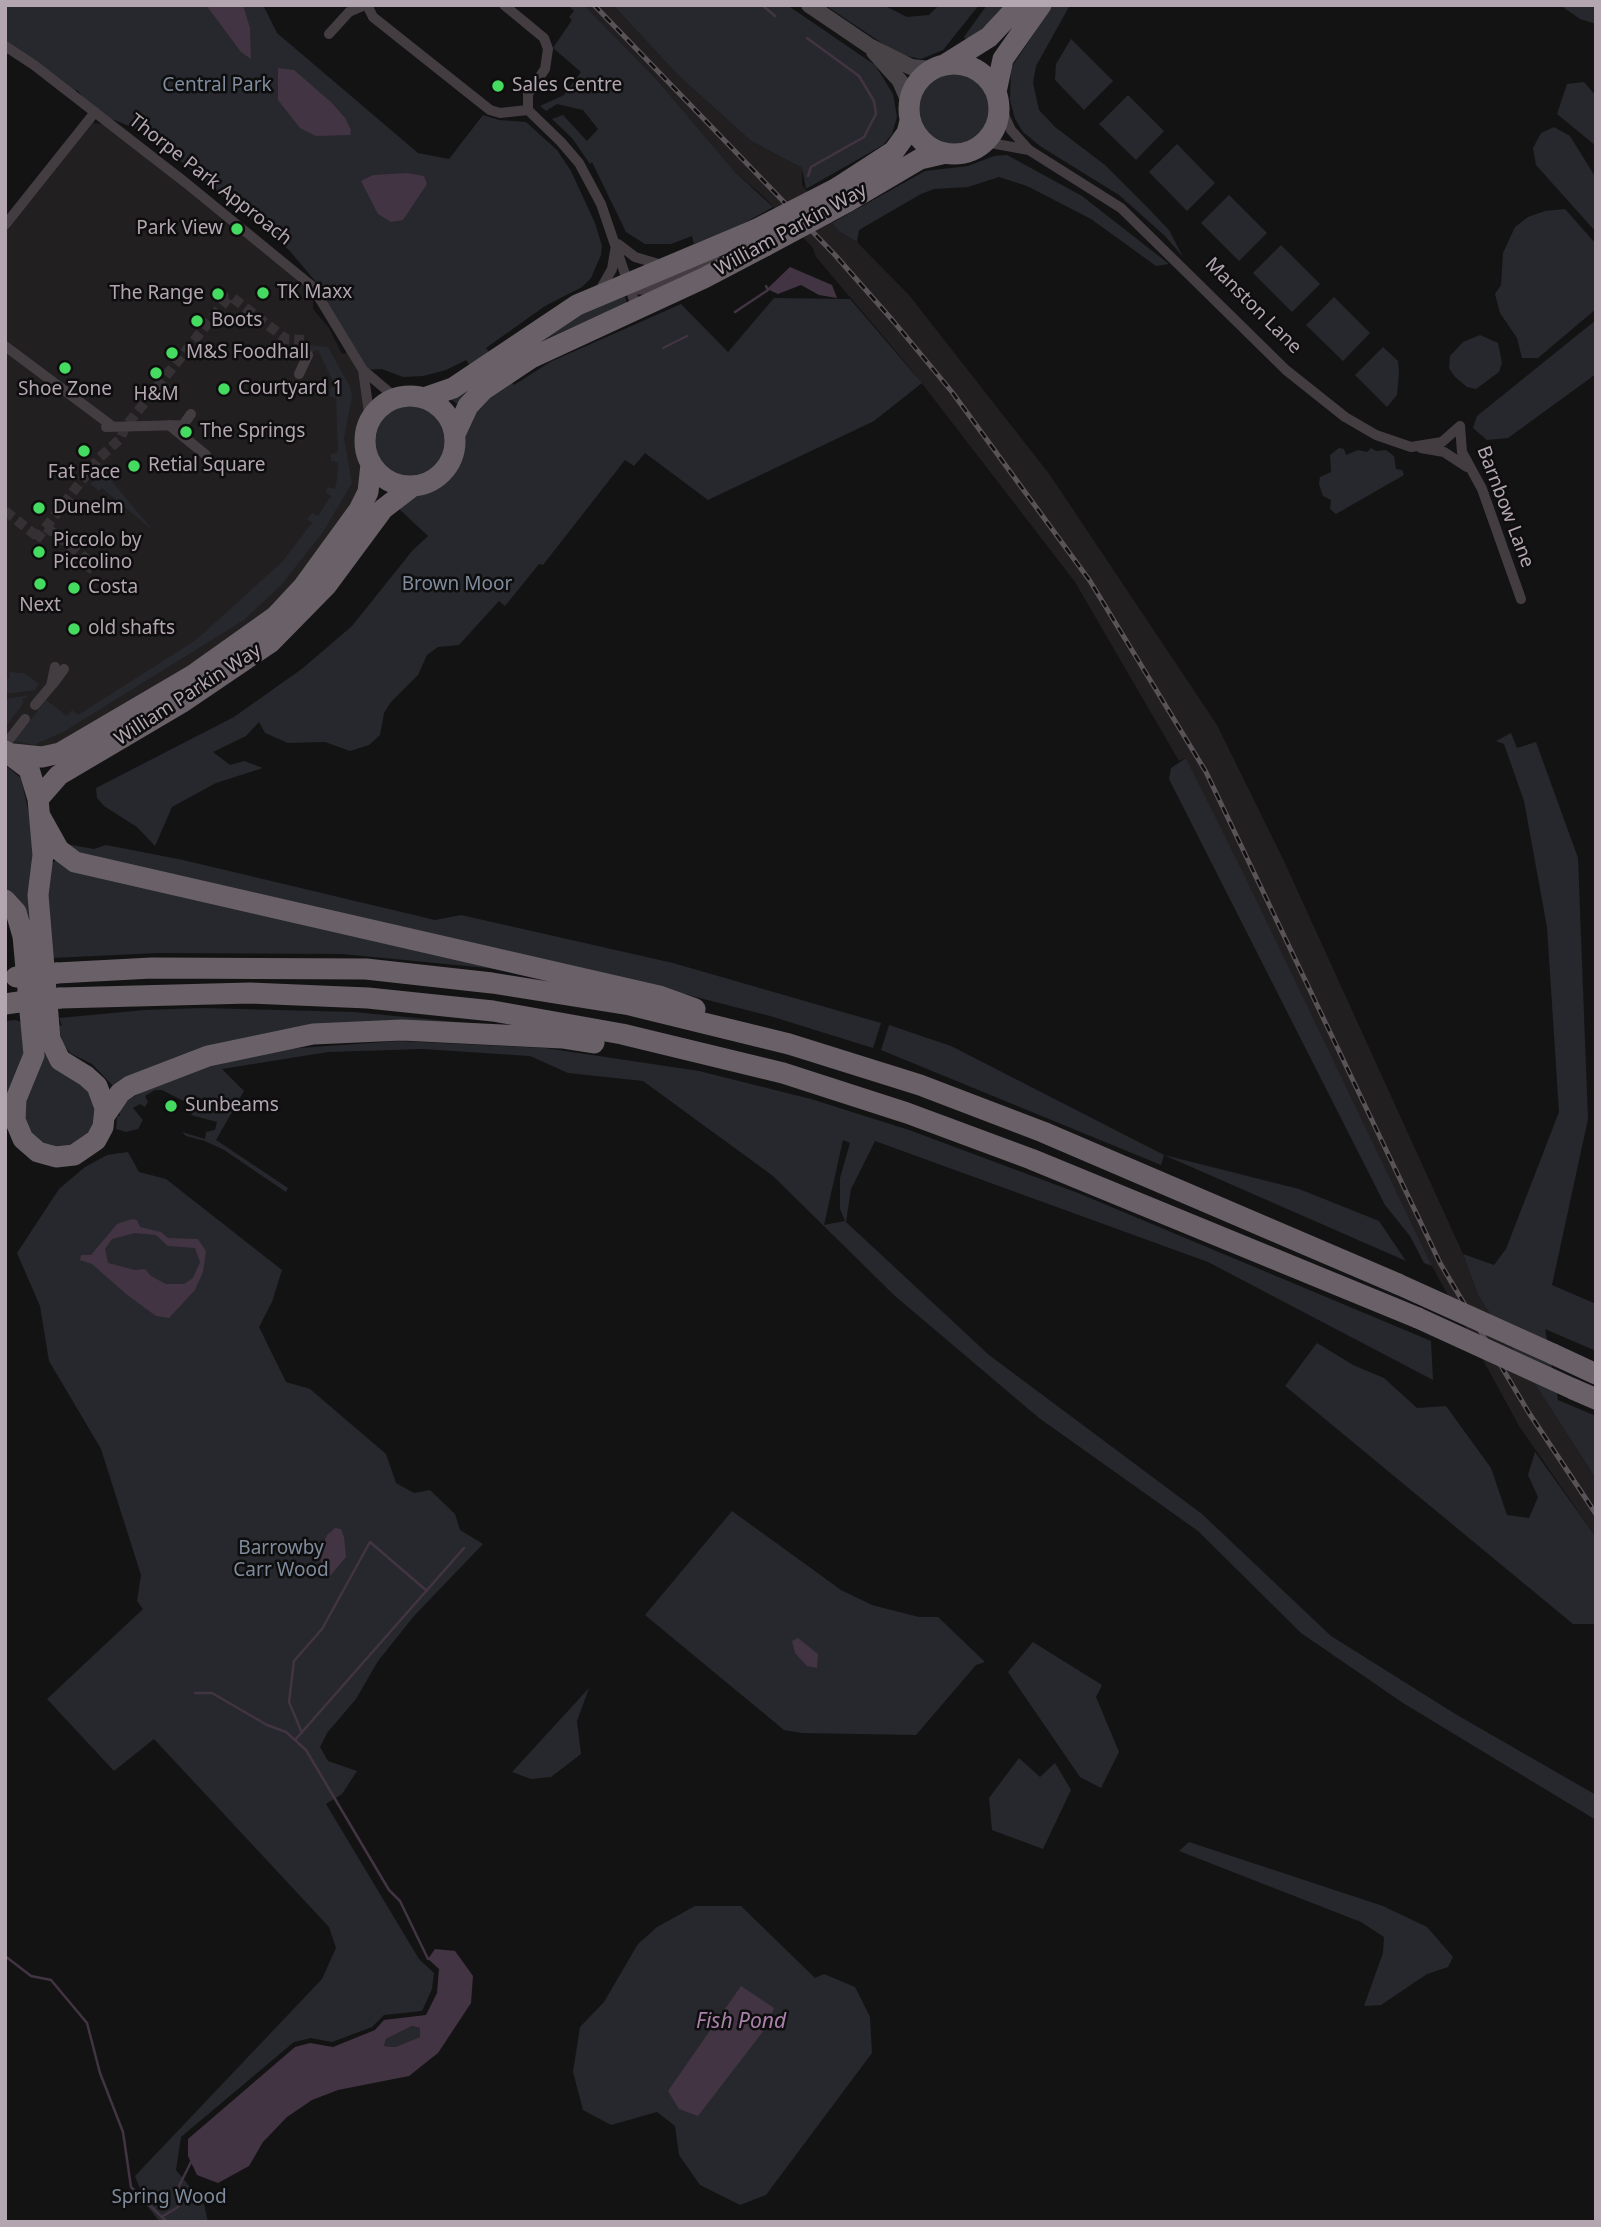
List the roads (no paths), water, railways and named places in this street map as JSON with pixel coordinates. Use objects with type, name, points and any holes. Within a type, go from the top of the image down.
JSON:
[{"type":"highway","points":[[1019,5],[989,37],[921,78],[910,112],[924,142],[946,153],[973,150],[985,142],[993,131],[1003,59],[1041,5]]},
{"type":"highway","points":[[939,67],[972,67],[989,80],[998,98]]},
{"type":"highway","name":"William Parkin Way","points":[[842,195],[894,152],[907,133],[910,112]]},
{"type":"highway","name":"William Parkin Way","points":[[455,435],[468,406],[483,390],[670,267],[760,238],[842,195],[920,159],[946,153]]},
{"type":"highway","name":"William Parkin Way","points":[[424,398],[453,388],[544,325],[592,299],[633,293],[735,263],[760,238]]},
{"type":"highway","points":[[396,398],[424,398],[445,412],[455,435],[455,447],[445,469],[436,478],[413,486],[389,481],[372,464],[366,437],[370,420],[377,411],[396,398]]},
{"type":"highway","name":"William Parkin Way","points":[[8,750],[42,757],[60,753],[193,675],[276,616],[303,587],[359,510],[368,492],[372,464]]},
{"type":"highway","name":"William Parkin Way","points":[[39,808],[59,775],[181,703],[271,642],[326,586],[383,509],[413,486]]},
{"type":"highway","points":[[8,750],[29,769],[39,808],[43,855],[38,895],[50,1039],[60,1060],[97,1086],[105,1115]]},
{"type":"highway","points":[[39,808],[59,850],[75,862],[659,996],[789,1044]]},
{"type":"highway","points":[[5,900],[16,912],[23,936],[34,1055],[15,1109],[23,1139]]},
{"type":"highway","points":[[11,978],[152,968],[366,969],[492,983],[630,1005],[789,1044],[880,1071],[1043,1132],[1398,1284],[1596,1374]]},
{"type":"highway","points":[[12,1003],[60,998],[250,993],[368,998],[493,1011],[622,1034],[783,1073],[907,1113],[1031,1159],[1418,1318],[1596,1399]]},
{"type":"highway","points":[[5,1126],[47,1155],[74,1155],[96,1140],[105,1115],[120,1093],[130,1086],[208,1056],[313,1034],[402,1030],[562,1038],[783,1073]]},
{"type":"street","points":[[329,34],[349,12],[366,5],[373,16],[490,110],[500,113],[527,110]]},
{"type":"street","points":[[504,5],[544,38],[548,49],[545,69],[528,94],[527,110],[579,163],[601,204],[633,293]]},
{"type":"street","points":[[809,5],[871,47],[911,67],[939,67]]},
{"type":"street","name":"Thorpe Park Approach","points":[[5,46],[95,112],[271,250],[312,286],[363,370],[396,398]]},
{"type":"street","points":[[871,47],[901,81],[910,112]]},
{"type":"street","name":"Manston Lane","points":[[998,98],[1011,130],[1029,150],[1121,208],[1252,337],[1327,403],[1376,436],[1412,447],[1444,452],[1473,473]]},
{"type":"street","points":[[5,225],[95,112]]},
{"type":"street","name":"Manston Lane","points":[[985,142],[1029,150]]},
{"type":"street","points":[[616,242],[635,257],[670,267]]},
{"type":"street","points":[[592,299],[611,268],[616,242]]},
{"type":"street","points":[[6,346],[107,427],[183,425],[191,414]]},
{"type":"street","points":[[299,374],[308,355]]},
{"type":"street","name":"Thorpe Park Approach","points":[[363,370],[370,420]]},
{"type":"street","points":[[169,425],[206,455]]},
{"type":"street","name":"Barnbow Lane","points":[[1412,447],[1442,442],[1460,426],[1462,452],[1488,505],[1521,599]]},
{"type":"street","points":[[36,705],[51,686],[59,668]]},
{"type":"street","points":[[8,750],[24,719]]},
{"type":"water","points":[[206,5],[243,5],[250,28],[251,59],[241,52]]},
{"type":"water","points":[[278,68],[294,70],[332,103],[345,118],[351,130],[350,135],[316,136],[300,128],[278,100]]},
{"type":"water","points":[[407,173],[424,176],[427,184],[403,220],[391,222],[378,214],[361,181],[373,175]]},
{"type":"water","points":[[790,267],[832,285],[837,298],[819,295],[801,285],[778,294],[767,289]]},
{"type":"water","points":[[137,1220],[140,1227],[161,1232],[168,1238],[198,1239],[206,1251],[203,1272],[195,1290],[169,1318],[156,1316],[92,1264],[80,1260],[81,1255],[91,1255],[117,1224]],"holes":[[[135,1233],[156,1235],[168,1246],[195,1248],[200,1262],[193,1278],[184,1284],[166,1284],[151,1276],[145,1269],[135,1270],[108,1263],[105,1249],[112,1239]]]},
{"type":"water","points":[[335,1528],[341,1529],[346,1557],[329,1577],[321,1571],[320,1552],[327,1535]]},
{"type":"water","points":[[798,1638],[818,1654],[817,1668],[807,1666],[795,1653],[792,1641]]},
{"type":"water","points":[[435,1949],[455,1951],[473,1976],[471,2003],[438,2053],[409,2076],[338,2090],[312,2100],[287,2117],[263,2142],[249,2166],[218,2183],[197,2175],[188,2156],[188,2139],[295,2047],[310,2043],[333,2047],[375,2030],[384,2020],[426,2015],[437,1993],[439,1969],[428,1959]],"holes":[[[412,2026],[420,2028],[420,2037],[395,2047],[384,2046],[386,2039]]]},
{"type":"water","name":"Fish Pond","points":[[741,1986],[774,2008],[768,2025],[698,2116],[679,2109],[668,2091]]},
{"type":"waterway","points":[[762,5],[775,16]]},
{"type":"waterway","points":[[807,38],[859,76],[874,101],[876,114],[864,137],[811,167],[808,176]]},
{"type":"waterway","points":[[735,312],[768,290],[766,286]]},
{"type":"waterway","points":[[663,348],[687,336]]},
{"type":"waterway","points":[[302,1733],[289,1702],[294,1661],[322,1629],[370,1542],[427,1591]]},
{"type":"waterway","points":[[295,1740],[464,1548]]},
{"type":"waterway","points":[[195,1693],[212,1693],[267,1725],[286,1732],[306,1750],[389,1890],[400,1901],[428,1959]]},
{"type":"waterway","points":[[5,1956],[31,1976],[51,1980],[87,2023],[100,2073],[123,2132],[131,2187],[167,2222]]},
{"type":"waterway","points":[[163,2216],[178,2207],[181,2199],[179,2186],[191,2162]]},
{"type":"tunnel","points":[[36,540],[99,458],[120,439],[126,426],[228,298],[233,298],[286,339],[304,340]]},
{"type":"tunnel","points":[[5,511],[38,537]]},
{"type":"tunnel","points":[[46,527],[92,563],[86,571]]},
{"type":"railway","points":[[594,5],[835,255],[894,322],[952,392],[1090,581],[1206,772],[1440,1263],[1529,1413],[1596,1514]]},
{"type":"place","name":"Sales Centre","points":[[498,86]]},
{"type":"place","name":"Park View","points":[[237,229]]},
{"type":"place","name":"TK Maxx","points":[[263,293]]},
{"type":"place","name":"The Range","points":[[218,294]]},
{"type":"place","name":"Boots","points":[[197,321]]},
{"type":"place","name":"M&S Foodhall","points":[[172,353]]},
{"type":"place","name":"Shoe Zone","points":[[65,368]]},
{"type":"place","name":"H&M","points":[[156,373]]},
{"type":"place","name":"Courtyard 1","points":[[224,389]]},
{"type":"place","name":"The Springs","points":[[186,432]]},
{"type":"place","name":"Fat Face","points":[[84,451]]},
{"type":"place","name":"Retial Square","points":[[134,466]]},
{"type":"place","name":"Dunelm","points":[[39,508]]},
{"type":"place","name":"Piccolo by Piccolino","points":[[39,552]]},
{"type":"place","name":"Next","points":[[40,584]]},
{"type":"place","name":"Costa","points":[[74,588]]},
{"type":"place","name":"old shafts","points":[[74,629]]},
{"type":"place","name":"Sunbeams","points":[[171,1106]]},
{"type":"park label","name":"Central Park","points":[[217,86]]},
{"type":"park label","name":"Brown Moor","points":[[457,585]]},
{"type":"park label","name":"Barrowby Carr Wood","points":[[281,1560]]},
{"type":"park label","name":"Spring Wood","points":[[169,2198]]}]
